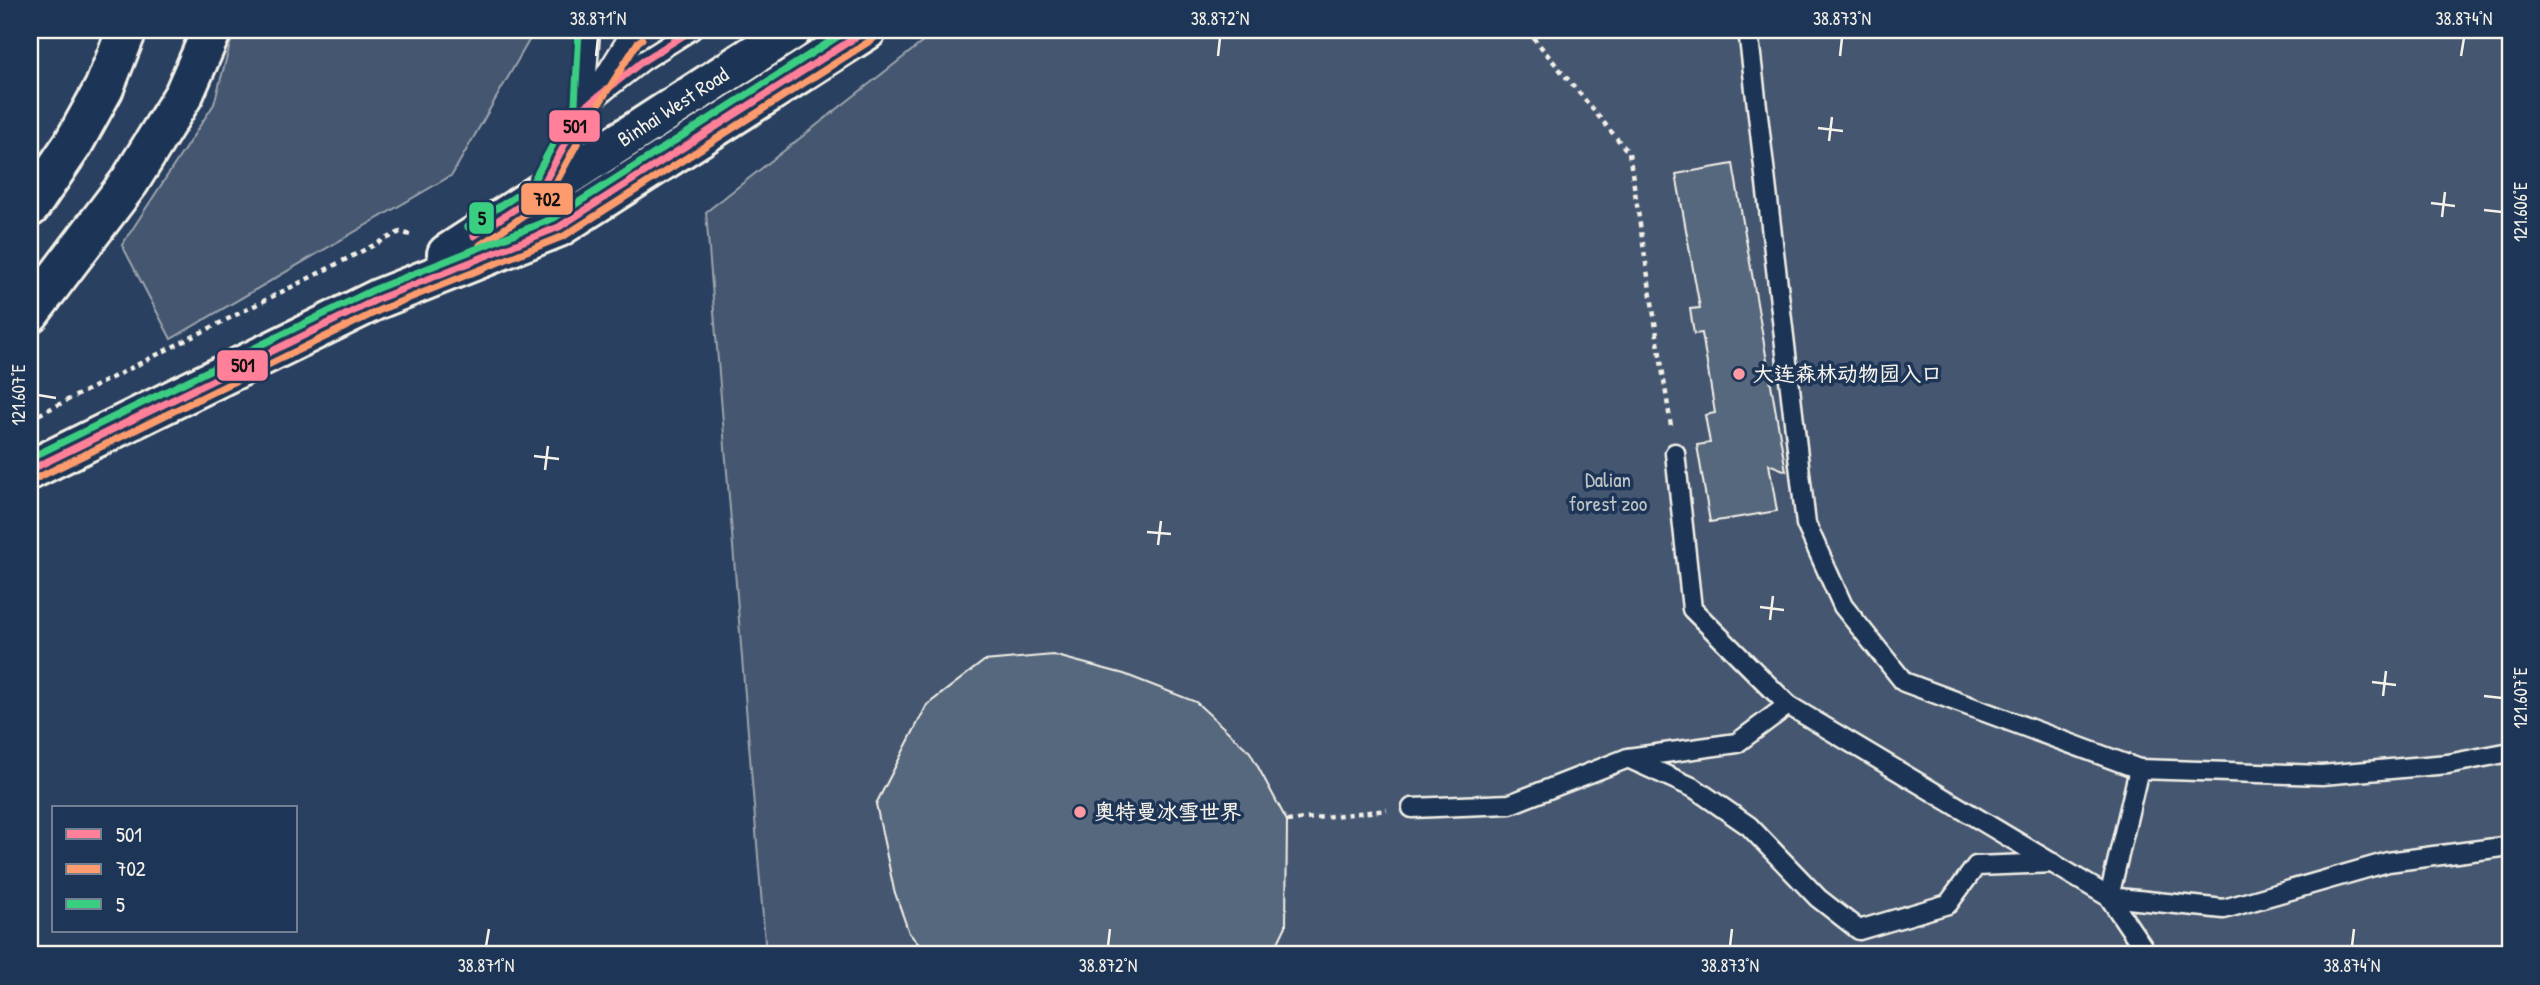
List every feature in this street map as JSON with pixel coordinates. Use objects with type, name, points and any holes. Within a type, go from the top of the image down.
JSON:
[{"type":"highway","points":[[30,206],[73,144],[104,89],[127,30]]},
{"type":"highway","points":[[30,313],[130,181],[184,94],[212,30]]},
{"type":"highway","name":"Binhai West Road","points":[[378,299],[792,30]]},
{"type":"highway","name":"Binhai West Road","points":[[30,470],[378,299],[559,228],[867,30]]},
{"type":"lane","points":[[585,107],[590,30]]},
{"type":"lane","points":[[559,228],[538,194],[585,107],[630,34],[637,30]]},
{"type":"lane","points":[[585,107],[643,61],[692,30]]},
{"type":"lane","points":[[1748,30],[1806,524],[1843,606],[1905,682],[2139,769],[2322,775],[2448,764],[2510,752]]},
{"type":"lane","points":[[1675,453],[1692,609],[1788,705],[2109,897],[2148,955]]},
{"type":"lane","points":[[1412,808],[1510,804],[1628,758],[1737,743],[1788,705]]},
{"type":"lane","points":[[1628,758],[1694,788],[1749,826],[1818,898],[1859,930],[1948,904],[1976,866],[2053,863]]},
{"type":"lane","points":[[2109,897],[2139,769]]},
{"type":"lane","points":[[2109,897],[2224,909],[2388,862],[2510,846]]},
{"type":"path","points":[[1527,30],[1629,153],[1675,453]]},
{"type":"path","points":[[30,419],[400,232],[455,249]]},
{"type":"path","points":[[1287,821],[1412,808]]},
{"type":"green space","points":[[234,30],[535,30],[452,175],[171,339],[122,245],[214,104]]},
{"type":"green space","name":"Dalian forest zoo","points":[[938,30],[2510,30],[2510,955],[766,955],[706,212]]},
{"type":"building","name":"大连森林动物园入口","points":[[1733,164],[1786,471],[1769,464],[1777,511],[1710,522],[1697,445],[1710,443],[1705,415],[1715,413],[1702,333],[1694,334],[1690,309],[1700,308],[1676,174]]},
{"type":"building","name":"奥特曼冰雪世界","points":[[1053,655],[1124,674],[1196,702],[1250,752],[1287,821],[1286,926],[1272,955],[928,955],[909,933],[894,890],[876,804],[927,705],[984,661]]},
{"type":"transit line","name":"5","points":[[468,227],[530,187],[575,104],[579,30]]},
{"type":"transit line","name":"501","points":[[474,236],[538,194],[585,107],[643,61],[692,30]]},
{"type":"transit line","name":"5","points":[[30,458],[373,290],[554,218],[848,30]]},
{"type":"transit line","name":"501","points":[[30,470],[378,299],[559,227],[867,30]]},
{"type":"transit line","name":"702","points":[[480,245],[546,201],[594,112],[642,39]]},
{"type":"transit line","name":"702","points":[[35,479],[382,309],[564,236],[873,39]]},
{"type":"place","name":"大连森林动物园入口","points":[[1739,374]]},
{"type":"place","name":"奥特曼冰雪世界","points":[[1080,812]]}]
